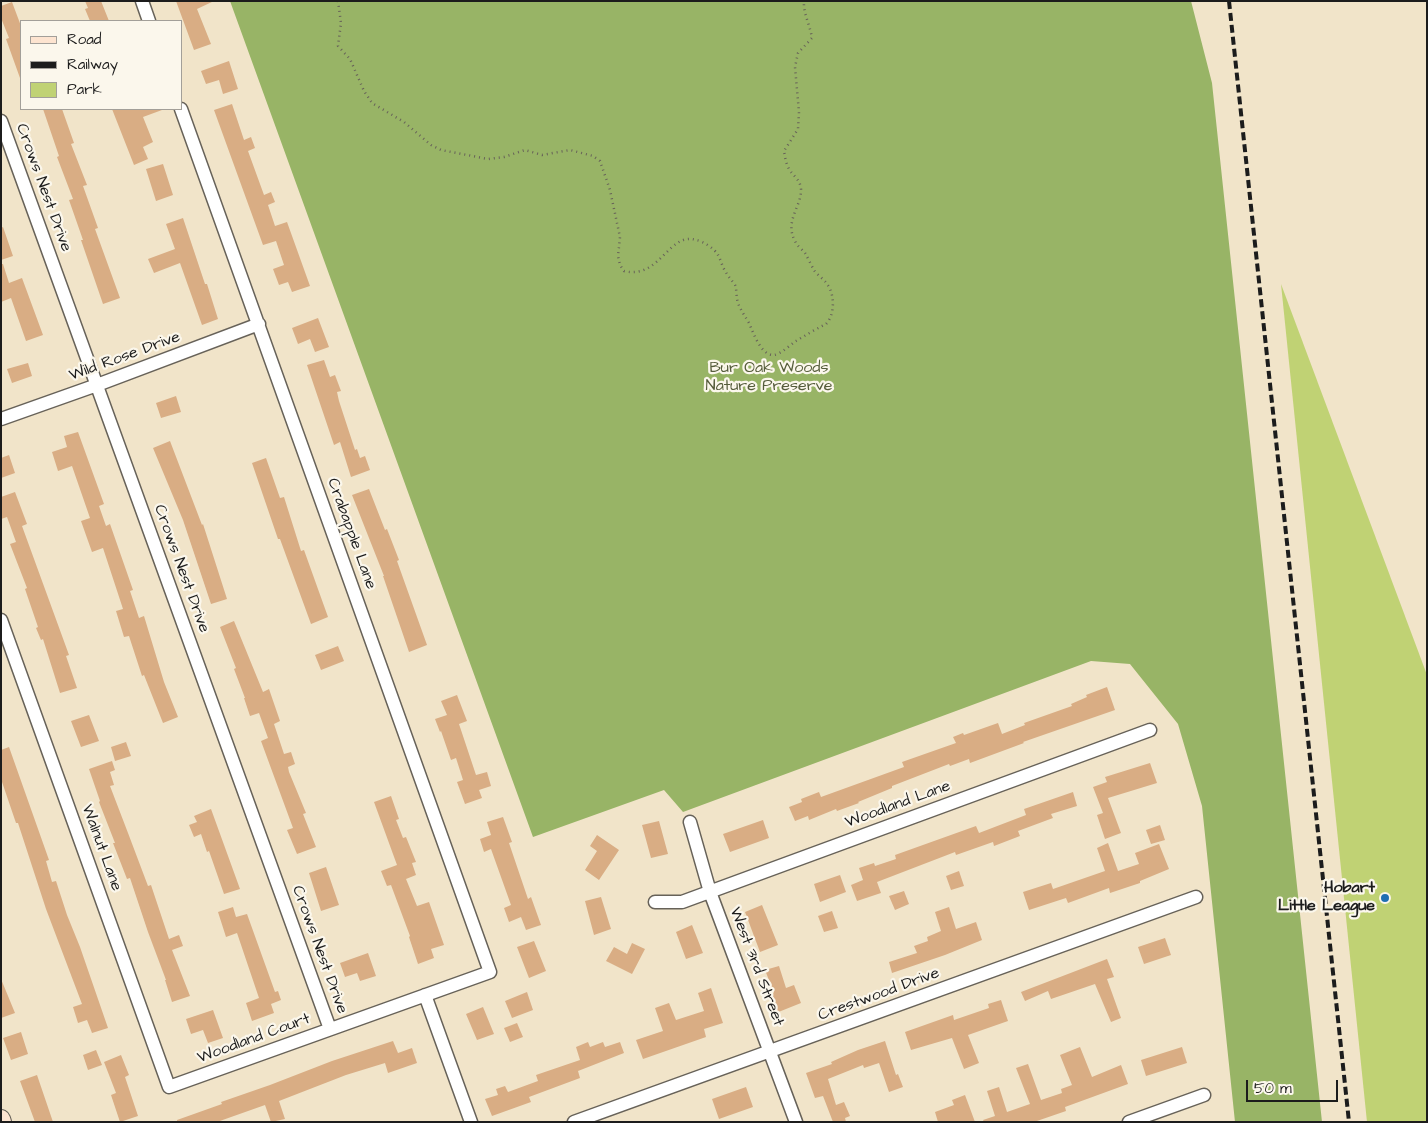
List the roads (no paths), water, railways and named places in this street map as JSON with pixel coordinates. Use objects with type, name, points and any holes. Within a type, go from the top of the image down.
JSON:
[{"type":"street","points":[[142,1],[149,20]]},
{"type":"street","name":"Crabapple Lane","points":[[181,110],[490,972]]},
{"type":"street","name":"Crows Nest Drive","points":[[1,121],[330,1029]]},
{"type":"street","name":"Wild Rose Drive","points":[[1,420],[259,324]]},
{"type":"street","name":"Walnut Lane","points":[[1,620],[169,1087]]},
{"type":"street","name":"Woodland Lane","points":[[656,902],[682,902],[1150,730]]},
{"type":"street","name":"West 3rd Street","points":[[690,822],[710,892],[796,1122]]},
{"type":"street","name":"Crestwood Drive","points":[[574,1122],[1196,897]]},
{"type":"street","name":"Woodland Court","points":[[169,1087],[490,972]]},
{"type":"street","points":[[425,995],[471,1122]]},
{"type":"street","points":[[1129,1122],[1204,1094]]},
{"type":"railway","points":[[1229,1],[1349,1122]]},
{"type":"place","name":"Hobart Little League","points":[[1385,898]]},
{"type":"park label","name":"Bur Oak Woods Nature Preserve","points":[[769,378]]}]
